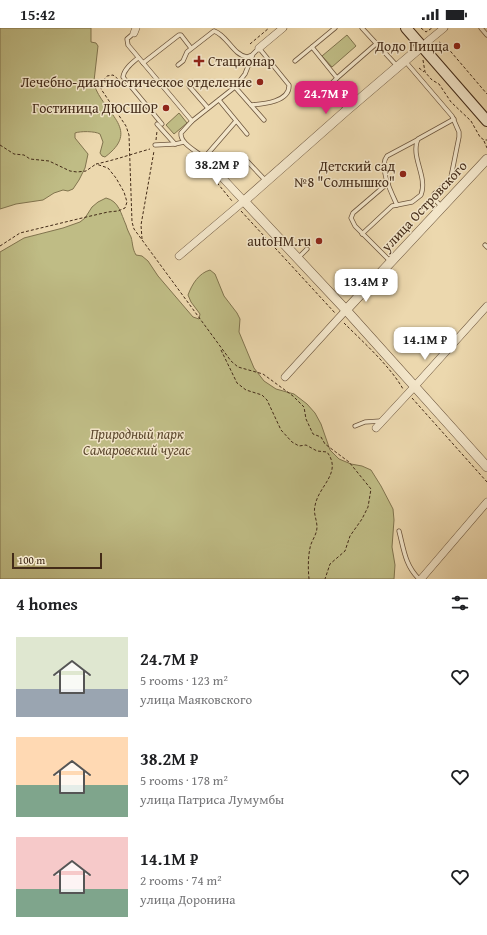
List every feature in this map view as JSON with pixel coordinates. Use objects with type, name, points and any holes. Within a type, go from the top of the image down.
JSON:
[{"type":"main road","points":[[406,28],[426,45],[487,110]]},
{"type":"main road","points":[[415,28],[426,45],[487,121]]},
{"type":"street","points":[[259,48],[282,28]]},
{"type":"street","points":[[179,256],[444,28]]},
{"type":"street","points":[[204,158],[416,386],[487,467]]},
{"type":"street","name":"улица Островского","points":[[285,377],[487,159]]},
{"type":"street","points":[[376,428],[416,386],[487,306]]},
{"type":"street","points":[[420,579],[487,502]]},
{"type":"lane","points":[[296,61],[335,28]]},
{"type":"lane","points":[[362,28],[376,44],[401,64],[454,119],[459,137],[453,173],[449,181],[434,194],[435,200],[442,207]]},
{"type":"lane","points":[[481,28],[487,35]]},
{"type":"lane","points":[[135,30],[126,39],[128,45],[192,121]]},
{"type":"lane","points":[[178,65],[183,61],[185,54],[191,48],[214,31],[241,55],[247,57],[259,48],[290,85],[290,89],[276,101],[251,105]]},
{"type":"lane","points":[[143,63],[179,35],[191,48]]},
{"type":"lane","points":[[347,110],[330,89],[331,84],[376,44]]},
{"type":"lane","points":[[312,47],[337,78]]},
{"type":"lane","points":[[236,121],[204,158],[181,138],[181,133],[192,121],[235,87],[246,71],[252,54]]},
{"type":"lane","points":[[138,58],[128,66],[123,77],[162,124]]},
{"type":"lane","points":[[189,86],[208,108]]},
{"type":"lane","points":[[235,87],[264,120]]},
{"type":"lane","points":[[219,100],[247,134]]},
{"type":"lane","points":[[397,205],[388,183],[384,163],[385,158],[454,119]]},
{"type":"lane","points":[[157,124],[175,144]]},
{"type":"lane","points":[[362,234],[390,208],[397,205],[407,204],[421,195],[422,182],[416,150],[418,139]]},
{"type":"lane","points":[[155,146],[184,142]]},
{"type":"lane","points":[[248,162],[266,182]]},
{"type":"lane","points":[[388,183],[352,216],[353,223],[362,234],[391,262]]},
{"type":"lane","points":[[297,258],[307,249]]},
{"type":"lane","points":[[355,426],[365,422],[382,420]]},
{"type":"lane","points":[[399,531],[408,565],[413,573],[420,579]]},
{"type":"path","points":[[250,44],[269,28]]},
{"type":"path","points":[[421,28],[426,32],[432,28]]},
{"type":"path","points":[[487,94],[446,46],[440,43],[426,45],[425,72],[432,80],[439,84],[450,102],[471,121],[484,140],[487,148]]},
{"type":"path","points":[[104,77],[101,83],[101,89],[126,126],[129,135],[132,222],[134,229],[220,348],[238,367],[263,374],[293,396],[304,407],[306,419],[313,434],[320,437],[325,444],[349,462],[371,489],[368,507],[362,519],[350,536],[345,551],[330,564],[325,579]]},
{"type":"path","points":[[142,239],[141,225],[155,146],[157,124]]},
{"type":"path","points":[[0,144],[14,154],[24,155],[30,159],[49,161],[70,171],[77,172],[86,171],[96,164],[113,161],[155,146]]},
{"type":"path","points":[[0,246],[20,234],[82,218],[118,211],[125,208],[127,202],[124,192],[116,178],[108,168],[96,164]]},
{"type":"path","points":[[220,348],[237,383],[246,390],[262,395],[268,400],[281,430],[292,442],[299,446],[306,445],[317,451],[327,452],[331,457],[331,476],[319,495],[315,505],[317,528],[310,546],[309,579]]},
{"type":"green space","points":[[0,28],[91,28],[91,42],[96,43],[98,46],[94,81],[95,87],[100,97],[118,122],[121,130],[120,139],[115,147],[105,157],[100,153],[103,142],[100,134],[95,132],[75,133],[75,138],[88,154],[85,168],[73,189],[54,193],[43,200],[16,204],[0,209]]},
{"type":"green space","points":[[347,35],[356,46],[332,67],[322,56]]},
{"type":"green space","points":[[179,113],[187,123],[174,134],[166,125]]},
{"type":"green space","name":"Природный парк Самаровский чугас","points":[[106,198],[114,202],[119,208],[131,237],[136,255],[142,256],[148,261],[158,276],[193,317],[199,319],[200,314],[191,302],[188,295],[192,287],[199,276],[206,271],[210,270],[215,274],[224,296],[240,319],[239,332],[254,368],[264,381],[276,389],[294,394],[307,404],[315,413],[321,424],[330,450],[339,459],[371,470],[393,509],[394,520],[392,547],[395,565],[394,579],[0,579],[0,252],[24,238],[80,222],[85,218],[92,207]]},
{"type":"place","name":"Додо Пицца","points":[[457,46]]},
{"type":"place","name":"Стационар","points":[[199,61]]},
{"type":"place","name":"Лечебно-диагностическое отделение","points":[[260,82]]},
{"type":"place","name":"Гостиница ДЮСШОР","points":[[166,108]]},
{"type":"place","name":"Детский сад №8 \"Солнышко\"","points":[[403,174]]},
{"type":"place","name":"autoHM.ru","points":[[319,241]]}]
